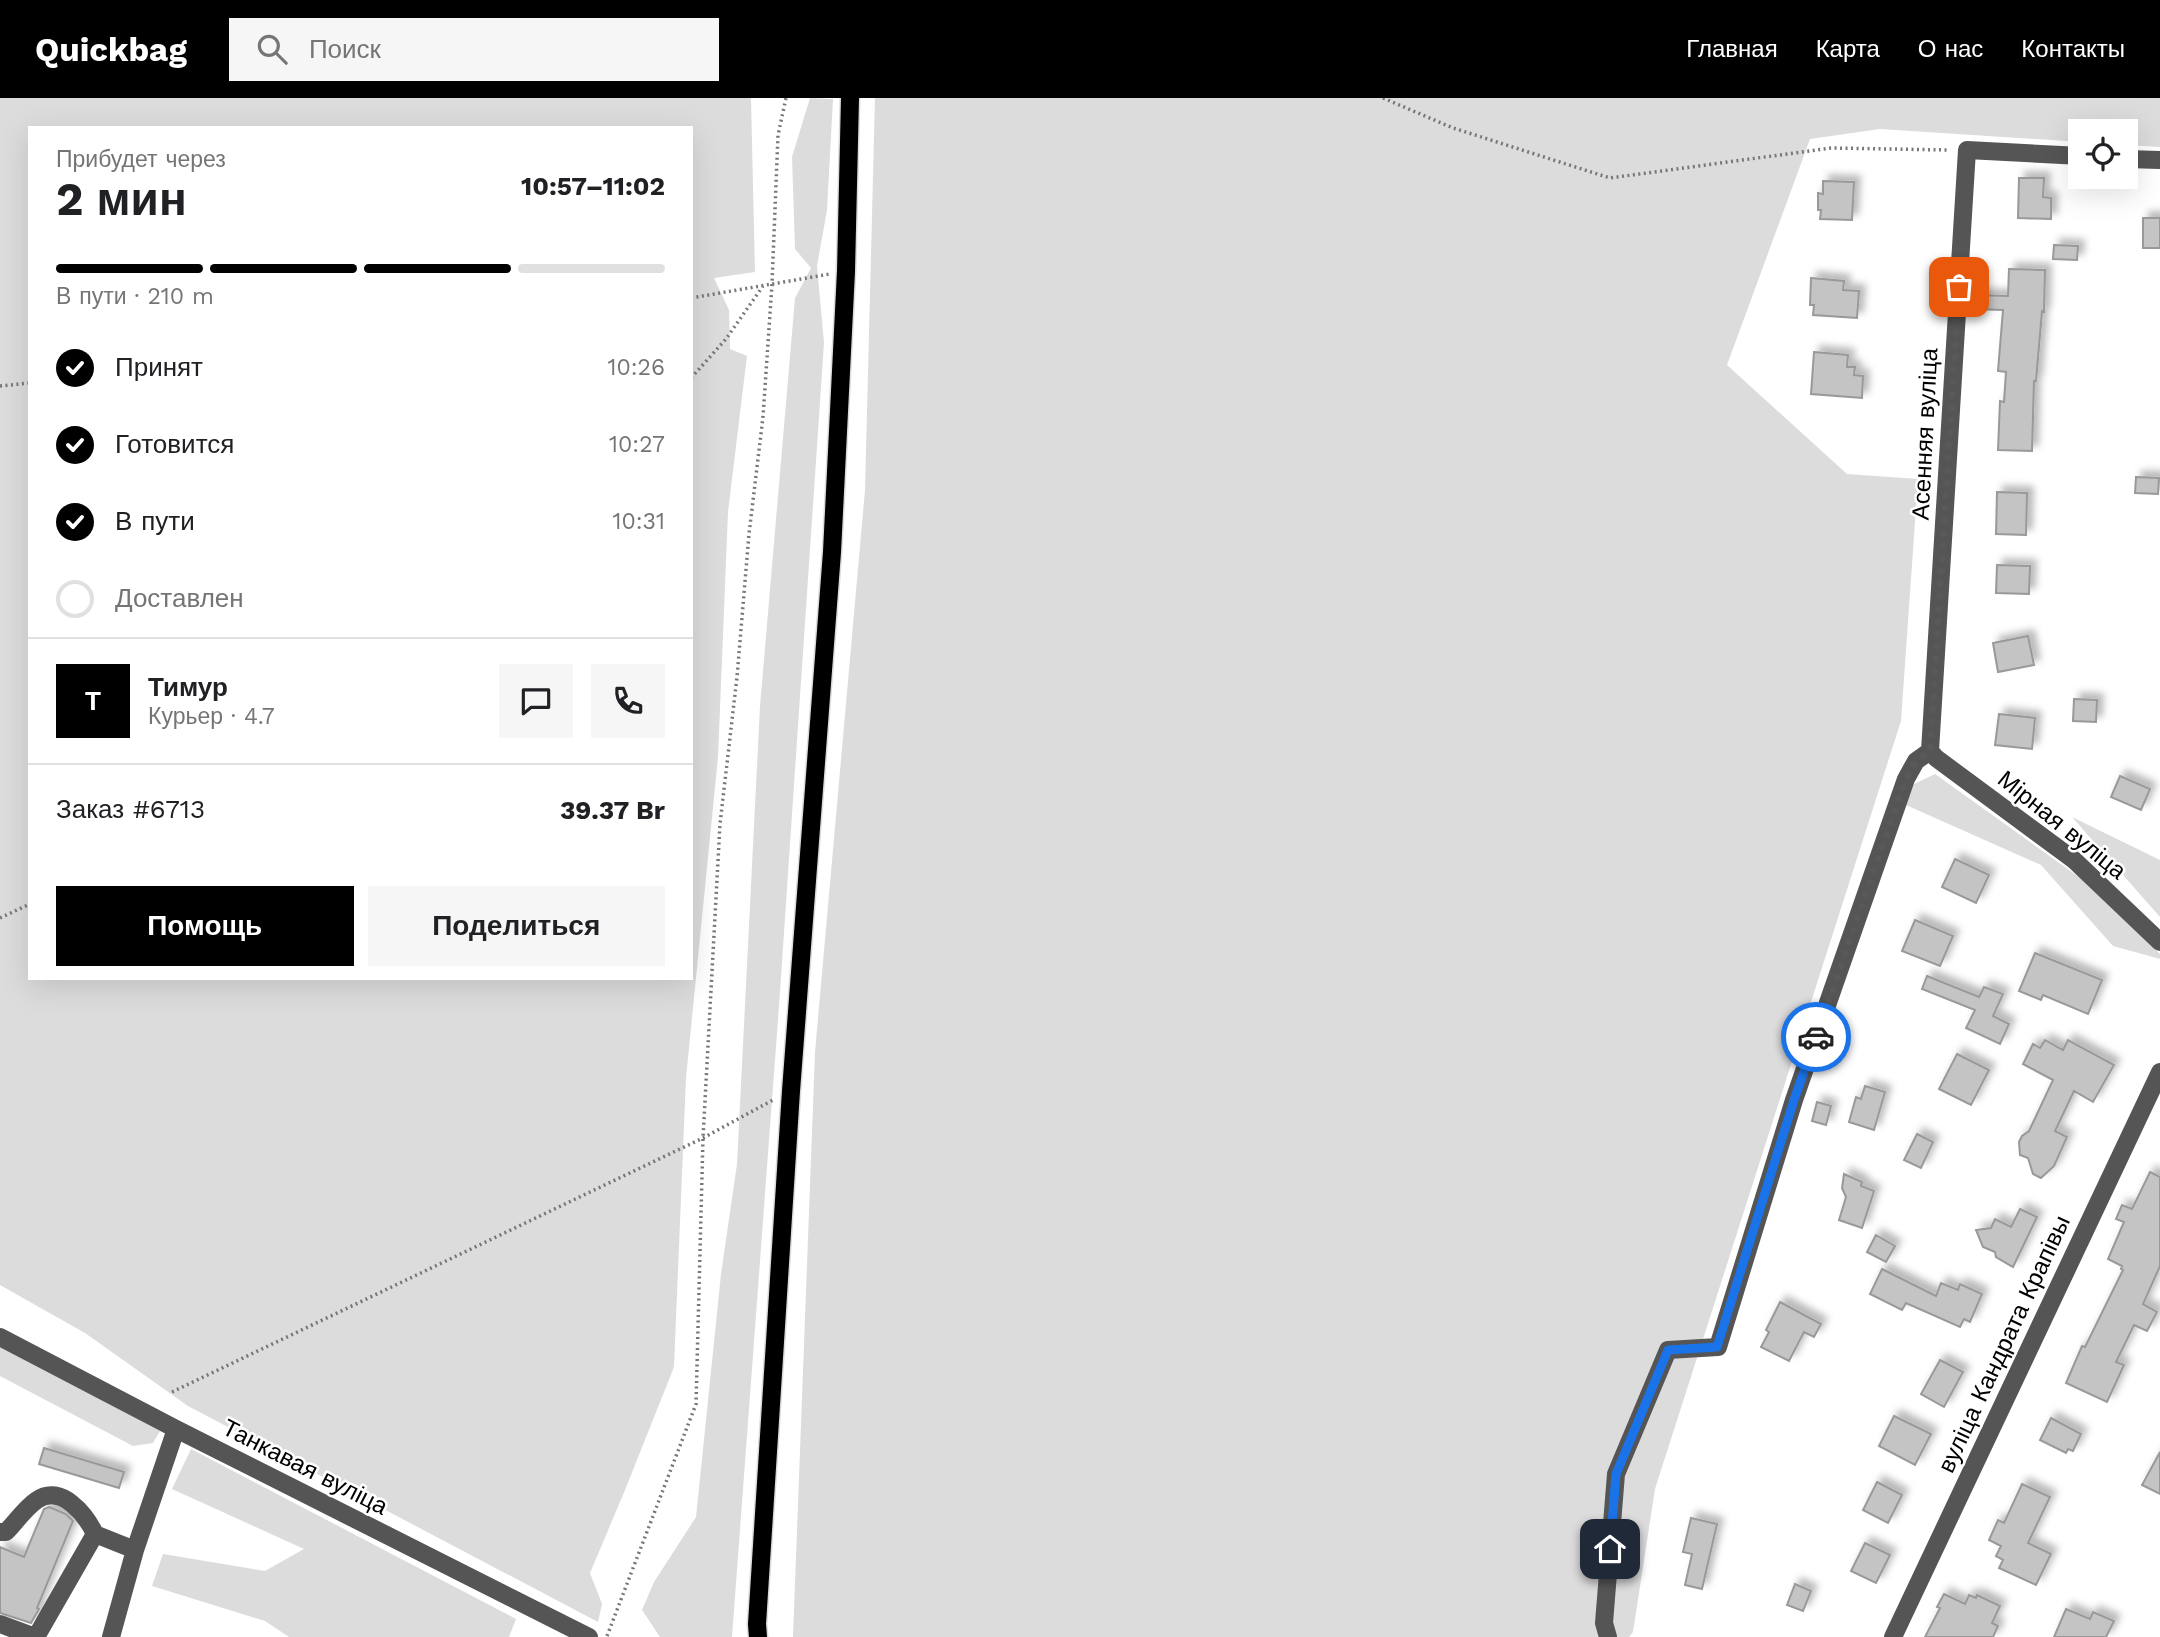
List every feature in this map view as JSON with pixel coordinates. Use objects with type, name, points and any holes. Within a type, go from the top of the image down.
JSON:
[{"type":"main road","points":[[756,1632],[791,1091],[832,552],[846,271],[850,98]]},
{"type":"street","points":[[1967,150],[2068,155]]},
{"type":"street","name":"Асенняя вуліца","points":[[1930,751],[1967,150]]},
{"type":"street","points":[[2138,159],[2160,160]]},
{"type":"street","points":[[1608,1637],[1604,1623],[1616,1474],[1668,1350],[1717,1347],[1794,1100],[1906,779],[1916,761],[1930,751]]},
{"type":"street","name":"Мірная вуліца","points":[[1930,751],[2074,860],[2160,942]]},
{"type":"street","name":"вуліца Кандрата Крапівы","points":[[1893,1637],[2160,1072]]},
{"type":"street","name":"Танкавая вуліца","points":[[0,1337],[589,1637]]},
{"type":"street","points":[[111,1637],[135,1550],[176,1429]]},
{"type":"street","points":[[0,1532],[6,1532],[38,1499],[50,1496],[65,1499],[80,1509],[95,1534],[135,1550]]},
{"type":"street","points":[[0,1624],[36,1637],[95,1534]]},
{"type":"path","points":[[606,1637],[696,1404],[703,1138],[720,824],[763,417],[778,135],[786,98]]},
{"type":"path","points":[[1383,98],[1453,128],[1609,178],[1831,148],[1967,150]]},
{"type":"path","points":[[693,298],[846,271]]},
{"type":"path","points":[[693,376],[726,339],[763,286]]},
{"type":"path","points":[[0,386],[28,383]]},
{"type":"path","points":[[0,918],[28,905]]},
{"type":"path","points":[[172,1392],[703,1138],[791,1091]]},
{"type":"shaded area","points":[[0,98],[751,98],[755,272],[714,278],[729,310],[730,349],[747,356],[728,512],[718,757],[686,1078],[674,1367],[590,1573],[602,1604],[598,1622],[188,1406],[85,1333],[0,1285]]},
{"type":"shaded area","points":[[810,98],[833,99],[827,210],[817,266],[824,343],[779,1006],[732,1637],[660,1637],[642,1610],[654,1582],[696,1517],[721,1274],[737,1164],[760,706],[795,298],[811,268],[795,249],[792,157]]},
{"type":"shaded area","points":[[875,98],[2160,98],[2160,147],[2138,146],[2138,119],[2068,119],[2068,141],[1880,129],[1810,139],[1727,365],[1847,474],[1918,479],[1901,721],[1655,1489],[1633,1632],[1629,1637],[793,1637],[815,1052],[865,490]]},
{"type":"shaded area","points":[[1935,774],[2079,877],[2160,954],[2160,959],[2113,946],[2041,865],[1906,805],[1914,784]]},
{"type":"shaded area","points":[[2072,817],[2160,860],[2160,917]]},
{"type":"shaded area","points":[[0,1345],[160,1431],[153,1443],[133,1446],[0,1376]]},
{"type":"shaded area","points":[[191,1449],[516,1619],[509,1637],[289,1637],[265,1621],[152,1586],[163,1554],[265,1571],[304,1549],[172,1489]]},
{"type":"building","points":[[2019,178],[2044,178],[2043,197],[2051,198],[2051,219],[2018,218]]},
{"type":"building","points":[[1823,181],[1854,182],[1852,220],[1820,219],[1818,193],[1823,194]]},
{"type":"building","points":[[2143,218],[2160,218],[2160,248],[2143,248]]},
{"type":"building","points":[[2054,245],[2078,246],[2077,260],[2053,259]]},
{"type":"building","points":[[2009,269],[2045,270],[2044,312],[2042,311],[2034,381],[2032,451],[1998,450],[2000,401],[2004,402],[2006,372],[1998,371],[2003,310],[1974,309],[1974,295],[2008,296]]},
{"type":"building","points":[[1811,278],[1844,281],[1843,290],[1859,291],[1857,318],[1813,315],[1814,305],[1810,305]]},
{"type":"building","points":[[1814,352],[1848,355],[1847,367],[1855,367],[1854,375],[1863,376],[1862,398],[1811,394]]},
{"type":"building","points":[[2136,477],[2159,478],[2158,494],[2135,493]]},
{"type":"building","points":[[1997,492],[2027,493],[2026,535],[1996,534]]},
{"type":"building","points":[[1997,565],[2030,566],[2029,594],[1996,593]]},
{"type":"building","points":[[2028,636],[2034,665],[1998,672],[1993,643]]},
{"type":"building","points":[[2074,699],[2097,700],[2096,722],[2073,721]]},
{"type":"building","points":[[1999,714],[2035,718],[2032,749],[1995,745]]},
{"type":"building","points":[[2120,776],[2150,789],[2141,810],[2111,797]]},
{"type":"building","points":[[1955,859],[1989,875],[1976,903],[1942,887]]},
{"type":"building","points":[[1915,920],[1953,936],[1940,966],[1902,951]]},
{"type":"building","points":[[2035,953],[2102,980],[2088,1014],[2043,995],[2041,1000],[2019,991]]},
{"type":"building","points":[[1927,976],[1979,997],[1984,987],[2003,994],[1993,1016],[2009,1024],[2000,1044],[1966,1028],[1975,1010],[1922,989]]},
{"type":"building","points":[[2045,1040],[2063,1050],[2068,1040],[2114,1065],[2093,1102],[2074,1091],[2055,1131],[2067,1137],[2054,1166],[2041,1178],[2033,1174],[2028,1158],[2020,1155],[2019,1142],[2029,1131],[2053,1080],[2023,1064],[2033,1044],[2040,1048]]},
{"type":"building","points":[[1957,1054],[1989,1070],[1971,1105],[1939,1089]]},
{"type":"building","points":[[1865,1086],[1885,1092],[1874,1130],[1849,1122],[1856,1097],[1861,1099]]},
{"type":"building","points":[[1817,1102],[1831,1106],[1826,1125],[1812,1121]]},
{"type":"building","points":[[1917,1134],[1933,1142],[1921,1168],[1904,1160]]},
{"type":"building","points":[[2150,1172],[2160,1177],[2160,1266],[2143,1304],[2157,1312],[2147,1331],[2134,1325],[2116,1362],[2124,1365],[2107,1402],[2066,1383],[2082,1346],[2085,1347],[2123,1270],[2122,1266],[2108,1259],[2124,1222],[2116,1219],[2122,1205],[2132,1209]]},
{"type":"building","points":[[1844,1174],[1874,1191],[1862,1228],[1839,1220],[1846,1197],[1842,1188]]},
{"type":"building","points":[[2020,1209],[2037,1217],[2013,1267],[1996,1257],[1995,1252],[1983,1247],[1976,1230],[1991,1228],[1995,1219],[2011,1227]]},
{"type":"building","points":[[1876,1235],[1895,1246],[1886,1262],[1867,1252]]},
{"type":"building","points":[[1882,1269],[1936,1296],[1941,1283],[1958,1290],[1960,1284],[1982,1294],[1970,1322],[1964,1319],[1960,1327],[1906,1303],[1902,1310],[1870,1294]]},
{"type":"building","points":[[1780,1302],[1821,1324],[1814,1337],[1804,1332],[1789,1361],[1761,1347]]},
{"type":"building","points":[[1940,1360],[1963,1372],[1944,1407],[1921,1394]]},
{"type":"building","points":[[1894,1416],[1931,1434],[1915,1465],[1879,1446]]},
{"type":"building","points":[[2051,1418],[2081,1434],[2073,1451],[2068,1449],[2066,1453],[2040,1440]]},
{"type":"building","points":[[44,1448],[124,1472],[119,1488],[39,1464]]},
{"type":"building","points":[[2160,1452],[2160,1494],[2142,1485]]},
{"type":"building","points":[[1877,1482],[1902,1495],[1888,1523],[1863,1510]]},
{"type":"building","points":[[2022,1484],[2050,1497],[2028,1543],[2051,1554],[2036,1585],[1999,1568],[2003,1560],[1996,1556],[2001,1546],[1989,1540],[1998,1520],[2004,1523]]},
{"type":"building","points":[[49,1507],[66,1514],[73,1521],[31,1623],[0,1613],[0,1547],[24,1557],[44,1509]]},
{"type":"building","points":[[1691,1518],[1717,1524],[1702,1589],[1685,1585],[1692,1554],[1683,1552]]},
{"type":"building","points":[[1865,1543],[1890,1555],[1876,1583],[1851,1571]]},
{"type":"building","points":[[1795,1584],[1811,1591],[1803,1611],[1787,1605]]},
{"type":"building","points":[[1944,1594],[1965,1604],[1969,1595],[1976,1598],[1977,1595],[2000,1606],[1992,1623],[1998,1626],[1993,1637],[1925,1637]]},
{"type":"building","points":[[2066,1609],[2090,1619],[2093,1612],[2114,1621],[2106,1637],[2054,1637]]},
{"type":"way so far","points":[[1816,1037],[1906,779],[1916,761],[1930,751],[1959,287]]},
{"type":"route","points":[[1610,1549],[1616,1474],[1668,1350],[1717,1347],[1816,1037]]}]
